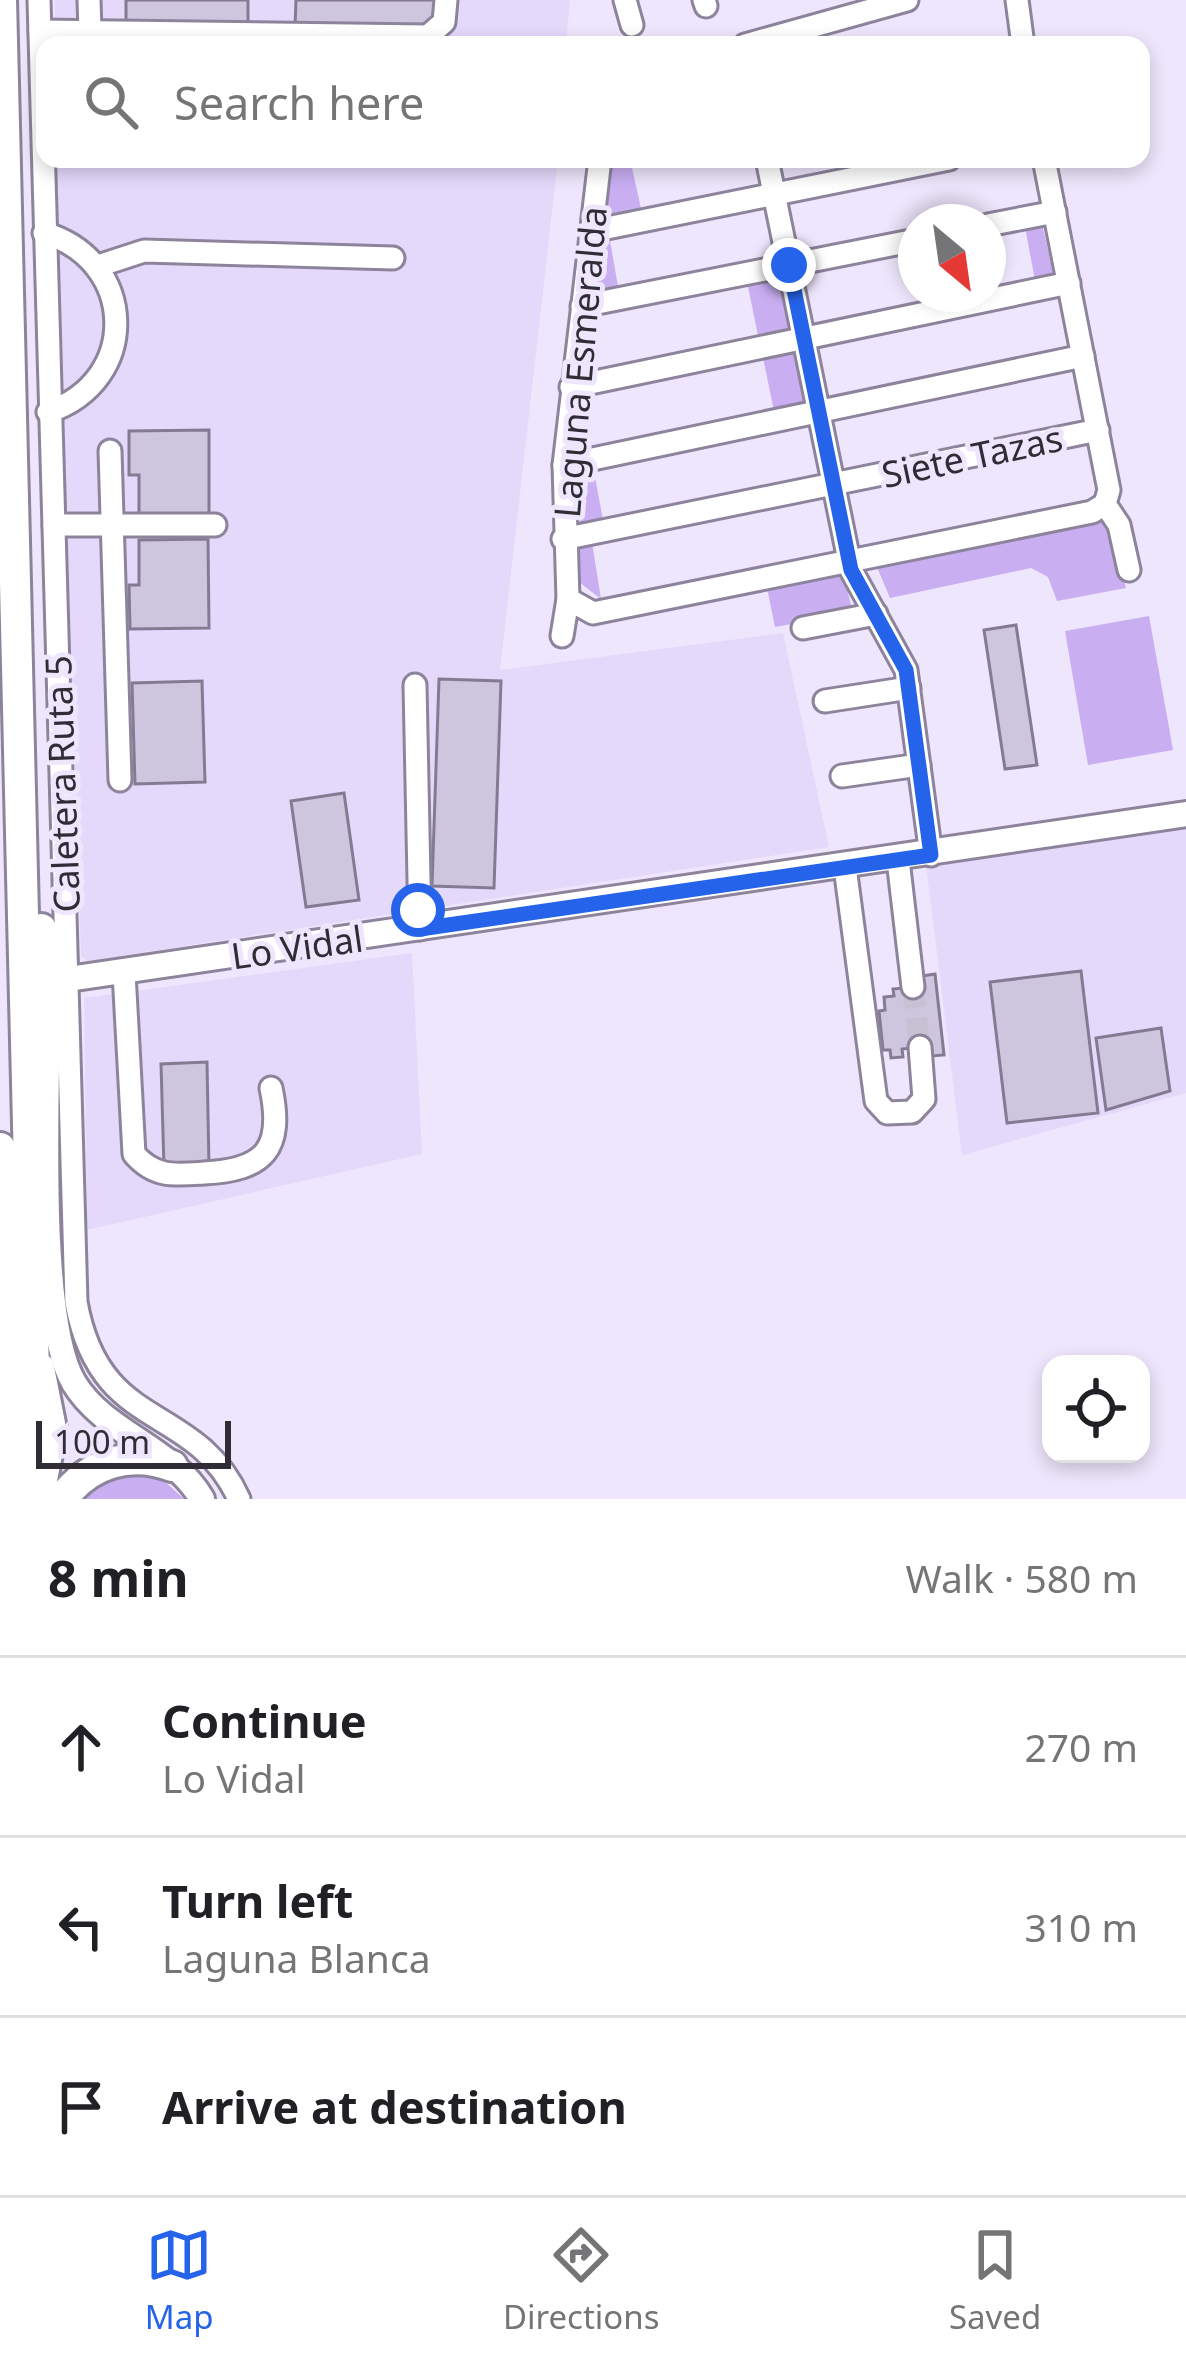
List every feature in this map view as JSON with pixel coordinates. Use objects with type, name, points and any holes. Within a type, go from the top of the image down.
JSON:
[{"type":"highway","points":[[1,0],[31,1333],[21,1497]]},
{"type":"highway","points":[[22,781],[58,981]]},
{"type":"highway","points":[[0,1148],[21,1497]]},
{"type":"highway","points":[[62,1499],[84,1476],[113,1461],[148,1459],[172,1466]]},
{"type":"main road","name":"Lo Vidal","points":[[58,981],[1186,814]]},
{"type":"main road","points":[[58,981],[51,1292],[58,1341],[70,1376],[88,1402],[172,1466],[202,1499]]},
{"type":"street","name":"Caletera Ruta 5","points":[[39,0],[40,36]]},
{"type":"street","points":[[89,0],[90,32]]},
{"type":"street","points":[[40,32],[428,35],[444,22],[446,0]]},
{"type":"street","points":[[625,0],[632,25]]},
{"type":"street","points":[[778,36],[907,0]]},
{"type":"street","points":[[1017,0],[1022,36]]},
{"type":"street","name":"Caletera Ruta 5","points":[[44,168],[54,525],[58,981],[74,1286],[84,1344],[109,1383],[201,1447],[239,1499]]},
{"type":"street","name":"Laguna Esmeralda","points":[[562,636],[568,599],[564,465],[599,168]]},
{"type":"street","points":[[769,168],[849,560],[898,648],[909,688],[931,855]]},
{"type":"street","points":[[592,231],[904,168]]},
{"type":"street","points":[[568,599],[593,613],[1091,512],[1106,504],[1109,490],[1046,168]]},
{"type":"street","points":[[1006,222],[1055,212]]},
{"type":"street","points":[[44,233],[80,248],[98,266],[116,301],[113,352],[93,386],[48,412]]},
{"type":"street","points":[[582,306],[898,244]]},
{"type":"street","points":[[98,266],[144,251],[393,258]]},
{"type":"street","points":[[571,387],[1069,283]]},
{"type":"street","points":[[564,465],[1083,356]]},
{"type":"street","name":"Siete Tazas","points":[[563,539],[1098,430]]},
{"type":"street","points":[[110,451],[120,780]]},
{"type":"street","points":[[1106,504],[1117,518],[1129,570]]},
{"type":"street","points":[[54,525],[215,525]]},
{"type":"street","points":[[803,628],[876,614]]},
{"type":"street","points":[[415,685],[420,929]]},
{"type":"street","points":[[825,701],[909,688]]},
{"type":"street","points":[[842,776],[919,765]]},
{"type":"street","points":[[898,860],[913,987]]},
{"type":"street","points":[[845,867],[876,1101],[887,1113],[912,1112],[924,1099],[920,1047]]},
{"type":"street","points":[[124,973],[134,1154],[146,1166],[164,1175],[235,1172],[256,1164],[273,1136],[271,1088]]},
{"type":"shaded area","points":[[55,0],[570,0],[567,36],[54,36]]},
{"type":"shaded area","points":[[55,168],[557,168],[500,670],[783,633],[829,847],[87,961],[81,956]]},
{"type":"shaded area","points":[[604,168],[632,168],[642,213],[598,223]]},
{"type":"shaded area","points":[[1042,223],[1054,277],[1035,280],[1025,227]]},
{"type":"shaded area","points":[[609,235],[619,292],[592,298],[599,237]]},
{"type":"shaded area","points":[[778,271],[793,338],[760,345],[746,277]]},
{"type":"shaded area","points":[[793,342],[806,404],[774,411],[761,348]]},
{"type":"shaded area","points":[[591,456],[603,520],[580,525],[582,457]]},
{"type":"shaded area","points":[[1106,516],[1126,588],[1057,601],[1048,577],[1031,568],[890,598],[874,560]]},
{"type":"shaded area","points":[[590,530],[601,599],[579,582],[578,532]]},
{"type":"shaded area","points":[[842,569],[853,613],[775,627],[766,583]]},
{"type":"shaded area","points":[[1149,616],[1173,750],[1088,765],[1065,631]]},
{"type":"shaded area","points":[[1186,825],[1186,1093],[962,1155],[926,865]]},
{"type":"shaded area","points":[[412,953],[422,1154],[87,1230],[84,998]]},
{"type":"shaded area","points":[[130,1469],[162,1479],[184,1499],[70,1499]]},
{"type":"building","points":[[126,0],[248,0],[248,30],[126,29]]},
{"type":"building","points":[[296,0],[435,0],[435,28],[295,27]]},
{"type":"building","points":[[209,430],[209,518],[139,519],[139,475],[129,475],[129,431]]},
{"type":"building","points":[[208,539],[209,628],[130,629],[129,585],[139,585],[139,540]]},
{"type":"building","points":[[1016,625],[1037,765],[1005,769],[984,630]]},
{"type":"building","points":[[439,679],[501,681],[494,888],[432,886]]},
{"type":"building","points":[[202,681],[205,782],[135,784],[132,683]]},
{"type":"building","points":[[344,793],[359,900],[306,907],[291,801]]},
{"type":"building","points":[[1081,971],[1098,1113],[1007,1123],[990,982]]},
{"type":"building","points":[[935,974],[944,1055],[932,1056],[931,1046],[902,1049],[903,1057],[891,1058],[890,1050],[883,1050],[879,1011],[885,1010],[884,997],[894,996],[893,989],[923,986],[922,976]]},
{"type":"building","points":[[1161,1028],[1170,1091],[1106,1110],[1096,1038]]},
{"type":"building","points":[[207,1062],[209,1167],[164,1168],[161,1064]]},
{"type":"tunnel","points":[[913,987],[920,1047]]},
{"type":"route","points":[[418,910],[420,929],[931,855],[906,670],[851,570],[789,265]]}]
